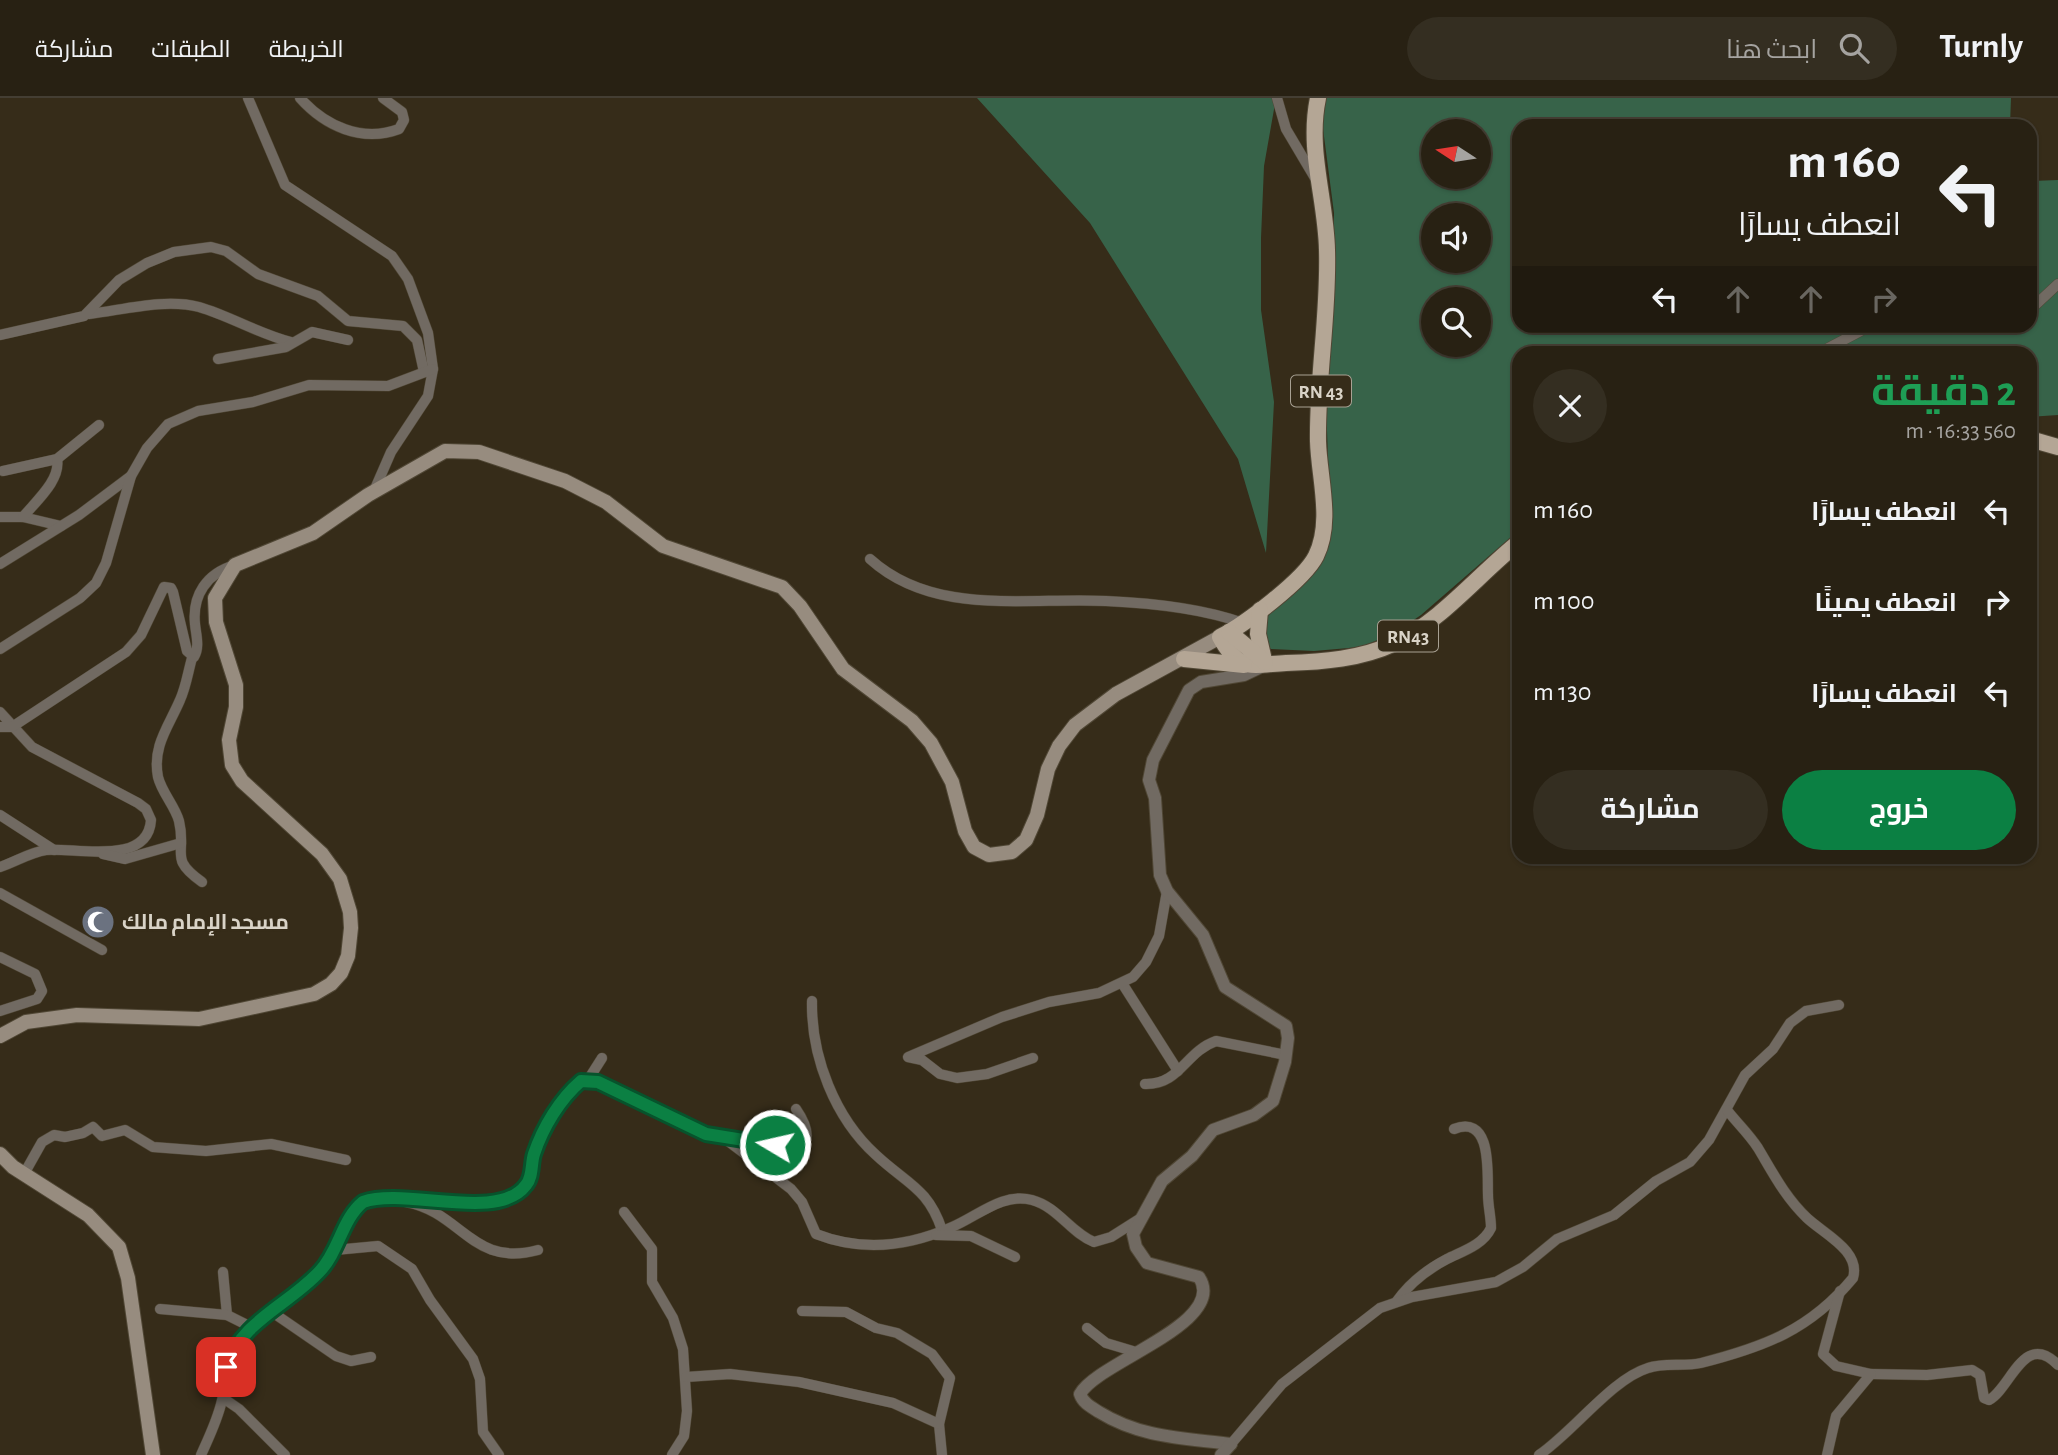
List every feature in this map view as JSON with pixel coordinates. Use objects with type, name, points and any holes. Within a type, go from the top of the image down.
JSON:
[{"type":"main road","name":"RN 43","points":[[1224,635],[1244,623],[1303,573],[1315,559],[1321,542],[1324,520],[1318,441],[1328,284],[1327,246],[1314,152],[1318,98]]},
{"type":"main road","points":[[2037,441],[2058,447]]},
{"type":"main road","points":[[0,1036],[26,1022],[77,1015],[199,1019],[314,994],[331,984],[341,973],[348,956],[351,928],[340,879],[323,854],[242,781],[232,765],[229,740],[236,707],[236,685],[214,610],[219,586],[235,565],[313,533],[374,491],[445,451],[478,452],[592,494],[676,552],[760,577],[782,587],[800,606],[843,669],[912,721],[931,743],[952,782],[965,831],[974,847],[989,856],[1012,852],[1026,840],[1037,815],[1048,769],[1059,746],[1075,725],[1116,694],[1224,635]]},
{"type":"main road","name":"RN43","points":[[1265,662],[1348,657],[1395,643],[1416,632],[1512,548]]},
{"type":"main road","points":[[1260,610],[1258,634],[1265,662]]},
{"type":"main road","points":[[1224,635],[1265,662]]},
{"type":"main road","points":[[1224,635],[1233,658],[1248,665]]},
{"type":"main road","points":[[1184,659],[1248,665],[1265,662]]},
{"type":"main road","points":[[0,1154],[23,1174],[88,1215],[119,1247],[128,1278],[153,1455]]},
{"type":"street","points":[[248,98],[288,188],[380,247],[402,269],[428,333],[428,371],[422,408],[391,452],[374,491]]},
{"type":"street","points":[[300,98],[333,126],[363,133],[399,129],[404,120],[402,113],[383,98]]},
{"type":"street","points":[[1277,98],[1286,129],[1319,185]]},
{"type":"street","points":[[89,314],[119,280],[147,263],[174,252],[211,247],[226,251],[258,274],[318,296],[348,321],[403,326],[417,340],[428,371]]},
{"type":"street","points":[[2037,304],[2058,284]]},
{"type":"street","points":[[0,335],[89,314],[174,305],[199,307],[271,337],[291,342]]},
{"type":"street","points":[[218,359],[265,348],[286,347],[312,332],[348,340]]},
{"type":"street","points":[[1832,346],[1857,333]]},
{"type":"street","points":[[0,649],[80,598],[96,583],[110,550],[131,476],[154,439],[168,424],[181,416],[253,401],[309,385],[388,386],[428,371]]},
{"type":"street","points":[[3,471],[57,459],[99,425]]},
{"type":"street","points":[[23,517],[54,480],[59,469],[57,459]]},
{"type":"street","points":[[0,564],[61,526],[131,476]]},
{"type":"street","points":[[0,517],[23,517],[61,526]]},
{"type":"street","points":[[870,559],[900,582],[963,599],[1136,603],[1215,614],[1244,623]]},
{"type":"street","points":[[202,882],[185,870],[180,852],[178,817],[158,777],[157,760],[159,744],[181,698],[197,649],[195,610],[202,589],[210,575],[235,565]]},
{"type":"street","points":[[0,727],[12,727],[126,652],[141,635],[164,587],[171,588],[173,592],[192,658]]},
{"type":"street","points":[[1231,1444],[1143,1433],[1102,1414],[1083,1400],[1082,1390],[1188,1320],[1201,1304],[1204,1288],[1195,1275],[1158,1269],[1147,1264],[1136,1247],[1133,1234],[1162,1181],[1192,1156],[1213,1130],[1254,1115],[1269,1105],[1279,1087],[1286,1055],[1286,1026],[1225,987],[1203,935],[1167,891],[1160,875],[1155,798],[1149,780],[1153,760],[1184,696],[1194,685],[1251,673],[1265,662]]},
{"type":"street","points":[[0,712],[32,747],[138,803],[149,813],[151,827],[141,840],[116,851],[99,853]]},
{"type":"street","points":[[0,815],[54,850]]},
{"type":"street","points":[[0,867],[40,852],[54,850],[99,853],[125,859],[181,843]]},
{"type":"street","points":[[1033,1058],[987,1074],[957,1077],[940,1074],[922,1060],[908,1057],[1002,1017],[1049,1002],[1099,993],[1122,983],[1140,970],[1153,948],[1162,927],[1167,891]]},
{"type":"street","points":[[0,893],[102,950]]},
{"type":"street","points":[[0,957],[35,974],[42,991],[37,999],[0,1011]]},
{"type":"street","points":[[1122,983],[1178,1071]]},
{"type":"street","points":[[812,1001],[822,1066],[845,1122],[880,1158],[928,1198],[942,1230]]},
{"type":"street","points":[[1221,1455],[1282,1384],[1380,1308],[1396,1302],[1472,1289],[1515,1273],[1557,1239],[1614,1215],[1656,1181],[1690,1162],[1727,1110],[1745,1075],[1773,1049],[1797,1016],[1806,1011],[1839,1005]]},
{"type":"street","points":[[1145,1084],[1161,1084],[1190,1057],[1216,1041],[1286,1055]]},
{"type":"street","points":[[201,1455],[223,1398],[229,1358],[251,1327],[318,1273],[335,1250],[356,1209],[370,1200],[388,1198],[472,1203],[498,1200],[519,1192],[529,1180],[533,1157],[545,1128],[570,1091],[587,1080],[602,1058]]},
{"type":"street","points":[[587,1080],[706,1134],[802,1150],[807,1129],[796,1109]]},
{"type":"street","points":[[1539,1455],[1563,1438],[1605,1397],[1642,1371],[1701,1363],[1790,1334],[1853,1278],[1853,1260],[1793,1203],[1780,1187],[1756,1144],[1727,1110]]},
{"type":"street","points":[[1396,1302],[1421,1277],[1487,1237],[1491,1228],[1488,1151],[1471,1129],[1462,1126],[1454,1129]]},
{"type":"street","points":[[23,1174],[42,1142],[54,1135],[65,1138],[93,1127],[103,1136],[120,1129],[130,1132],[153,1147],[218,1152],[254,1144],[271,1144],[346,1160]]},
{"type":"street","points":[[723,1137],[787,1185],[802,1202],[816,1234],[872,1247],[897,1244],[928,1235],[1014,1198],[1047,1206],[1094,1242],[1111,1237],[1144,1216]]},
{"type":"street","points":[[388,1198],[429,1209],[495,1253],[523,1254],[538,1250]]},
{"type":"street","points":[[624,1212],[653,1252],[652,1282],[678,1332],[686,1377],[685,1429],[681,1444],[672,1455]]},
{"type":"street","points":[[928,1235],[971,1236],[1015,1256]]},
{"type":"street","points":[[335,1250],[378,1245],[412,1269],[430,1300],[474,1359],[480,1379],[483,1432],[499,1455]]},
{"type":"street","points":[[223,1272],[228,1315]]},
{"type":"street","points":[[1840,1290],[1823,1354],[1836,1366],[1871,1374],[1927,1376],[1972,1370],[1980,1375],[1984,1398],[1989,1400],[1999,1391],[2015,1366],[2027,1357],[2043,1356],[2058,1365]]},
{"type":"street","points":[[160,1309],[228,1315],[251,1327]]},
{"type":"street","points":[[802,1311],[846,1312],[876,1328],[897,1333],[932,1354],[950,1378],[939,1424],[942,1455]]},
{"type":"street","points":[[272,1312],[344,1359],[371,1357]]},
{"type":"street","points":[[1087,1328],[1106,1343],[1136,1352]]},
{"type":"street","points":[[686,1377],[730,1374],[799,1382],[893,1403],[939,1424]]},
{"type":"street","points":[[1827,1455],[1836,1416],[1871,1374]]},
{"type":"street","points":[[223,1398],[239,1409],[285,1455]]},
{"type":"green space","points":[[977,98],[1276,98],[1264,166],[1261,238],[1261,310],[1274,402],[1266,553],[1238,459],[1090,223]]},
{"type":"green space","points":[[1326,98],[2011,98],[2010,119],[1512,119],[1512,333],[2037,333],[2037,181],[2058,180],[2058,415],[2037,416],[2037,346],[1512,346],[1512,536],[1421,615],[1393,634],[1360,647],[1314,651],[1271,649],[1265,645],[1265,617],[1309,576],[1330,518],[1326,401],[1333,308],[1334,213],[1322,121]]},
{"type":"place","name":"مسجد الإمام مالك","points":[[98,922]]},
{"type":"route","points":[[226,1367],[236,1346],[254,1323],[272,1312],[318,1273],[335,1250],[352,1214],[363,1202],[408,1197],[459,1203],[485,1202],[509,1197],[524,1188],[529,1180],[537,1144],[545,1128],[570,1091],[581,1081],[598,1082],[706,1134],[775,1145]]}]
